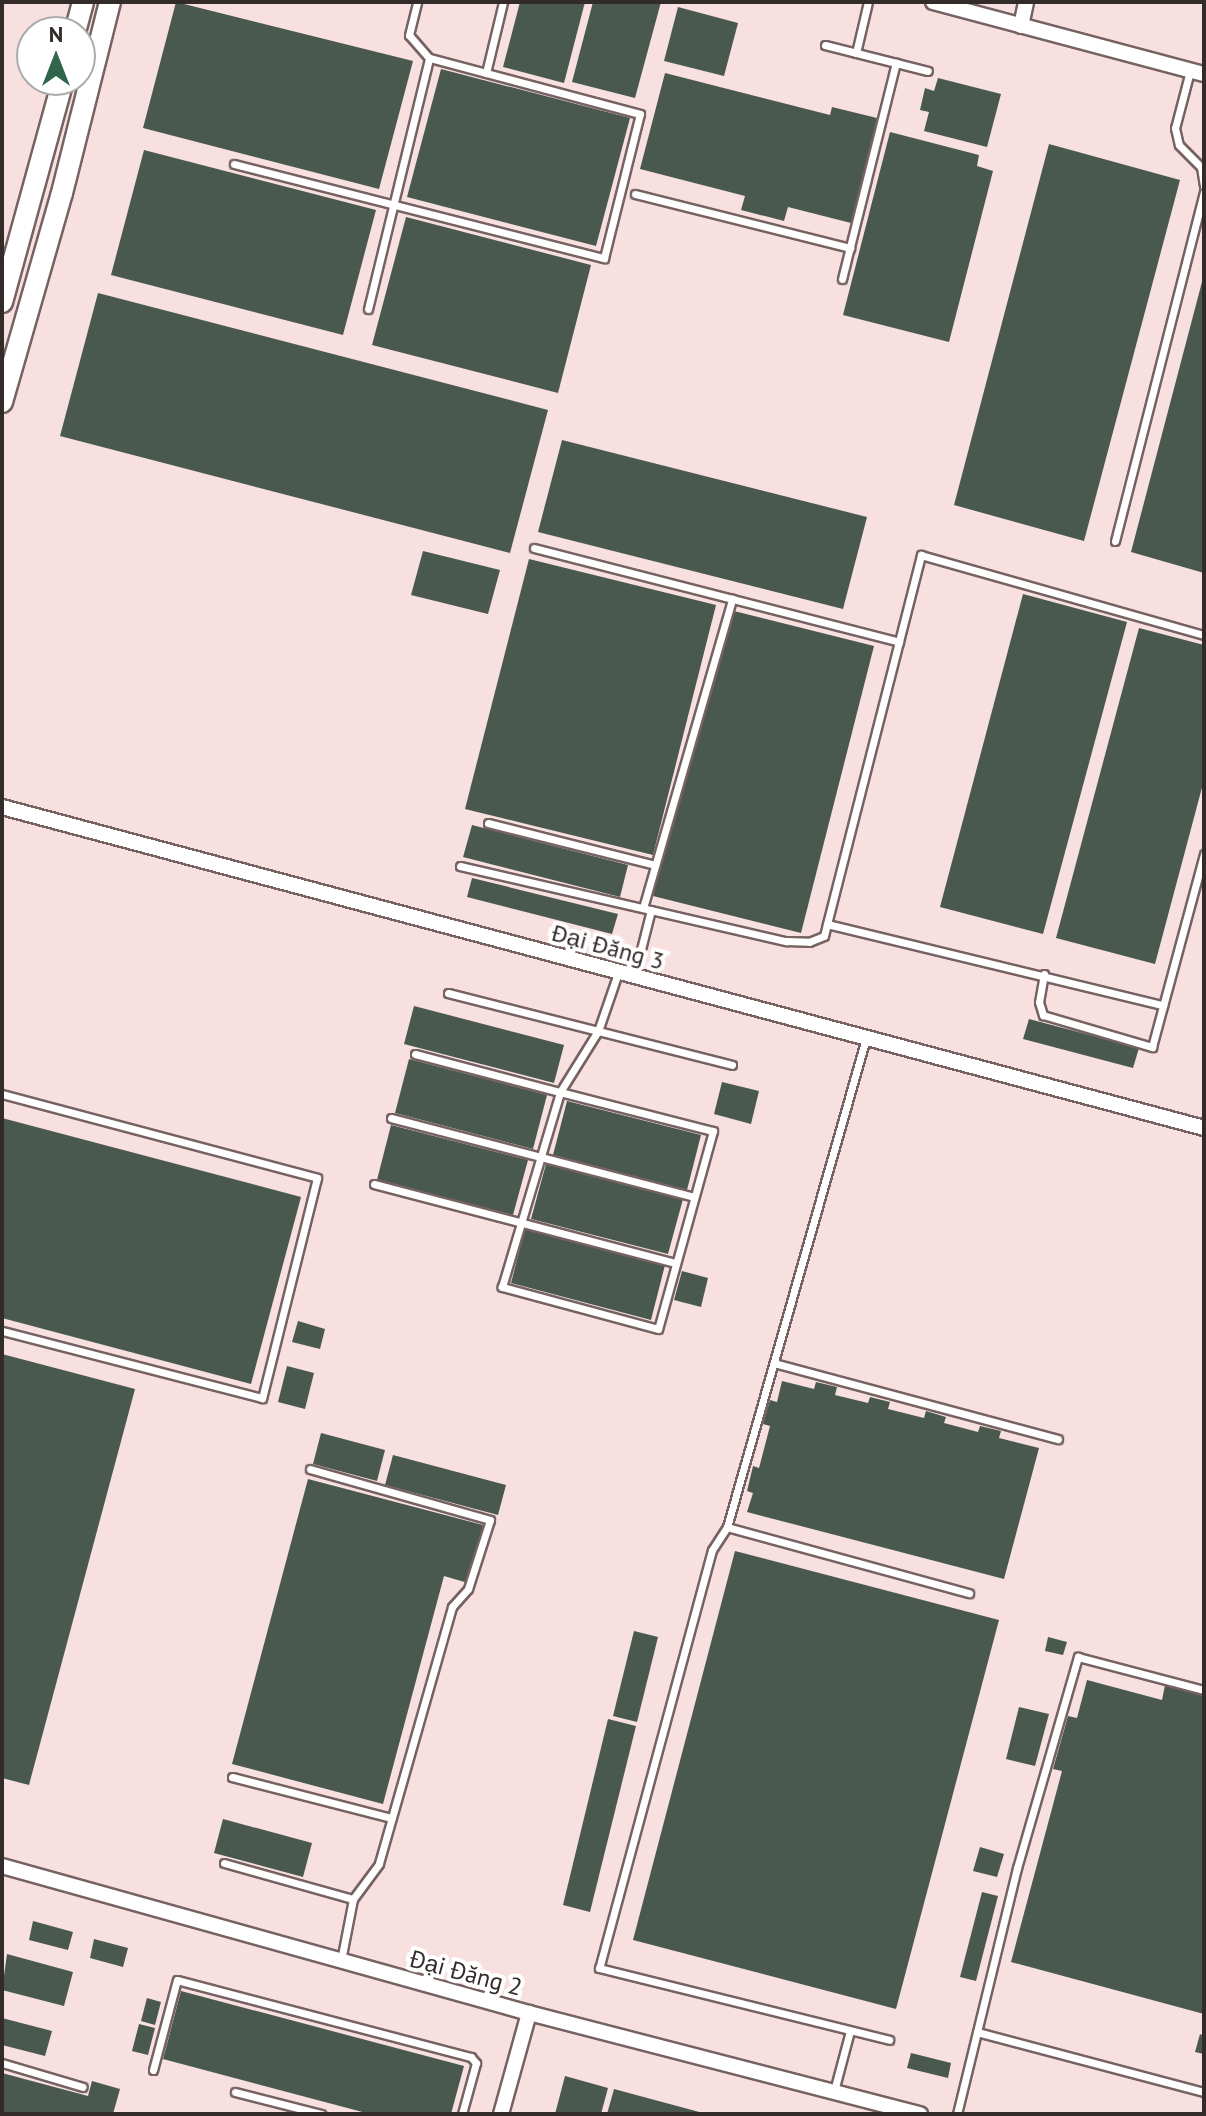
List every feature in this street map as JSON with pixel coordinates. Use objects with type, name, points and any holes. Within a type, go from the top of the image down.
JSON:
[{"type":"main road","points":[[2,402],[62,193],[110,2]]},
{"type":"main road","points":[[2,302],[59,96]]},
{"type":"street","points":[[933,2],[1197,72]]},
{"type":"street","points":[[1021,26],[1026,2]]},
{"type":"street","name":"Đại Đăng 3","points":[[2,807],[1204,1128]]},
{"type":"street","name":"Đại Đăng 2","points":[[2,1866],[529,2013],[920,2114]]},
{"type":"street","points":[[501,2114],[529,2013]]},
{"type":"lane","points":[[234,164],[604,258],[640,114],[429,58],[409,35],[417,2]]},
{"type":"lane","points":[[486,73],[503,2]]},
{"type":"lane","points":[[856,53],[868,2]]},
{"type":"lane","points":[[825,45],[928,71]]},
{"type":"lane","points":[[368,309],[429,58]]},
{"type":"lane","points":[[842,279],[896,63]]},
{"type":"lane","points":[[1115,541],[1204,189],[1201,167],[1179,145],[1175,128],[1197,72]]},
{"type":"lane","points":[[635,194],[850,248]]},
{"type":"lane","points":[[534,548],[899,642]]},
{"type":"lane","points":[[460,866],[786,941],[809,942],[824,936],[921,555],[1204,635]]},
{"type":"lane","points":[[634,977],[655,865],[732,599]]},
{"type":"lane","points":[[488,823],[655,865]]},
{"type":"lane","points":[[1044,974],[1039,1002],[1043,1015],[1152,1047],[1204,854]]},
{"type":"lane","points":[[827,924],[1163,1005]]},
{"type":"lane","points":[[415,1054],[560,1092],[713,1131],[658,1329],[502,1287],[560,1092],[598,1031],[618,973]]},
{"type":"lane","points":[[448,993],[732,1065]]},
{"type":"lane","points":[[866,1038],[727,1527],[712,1550],[599,1968],[889,2040]]},
{"type":"lane","points":[[2,1094],[317,1178],[262,1398],[2,1331]]},
{"type":"lane","points":[[391,1118],[694,1197]]},
{"type":"lane","points":[[374,1184],[676,1263]]},
{"type":"lane","points":[[774,1363],[1058,1439]]},
{"type":"lane","points":[[310,1469],[490,1520],[468,1589],[452,1607],[379,1864],[353,1899],[341,1962]]},
{"type":"lane","points":[[727,1527],[969,1593]]},
{"type":"lane","points":[[957,2114],[1017,1868],[1078,1657],[1204,1690]]},
{"type":"lane","points":[[232,1777],[392,1818]]},
{"type":"lane","points":[[224,1863],[353,1899]]},
{"type":"lane","points":[[153,2070],[177,1980],[471,2057],[476,2063],[462,2114]]},
{"type":"lane","points":[[834,2091],[850,2031]]},
{"type":"lane","points":[[977,2032],[1204,2092]]},
{"type":"lane","points":[[2,2063],[83,2087]]},
{"type":"lane","points":[[235,2092],[321,2114]]},
{"type":"building","points":[[176,2],[413,61],[379,189],[143,128]]},
{"type":"building","points":[[520,2],[585,2],[564,83],[503,67]]},
{"type":"building","points":[[593,2],[661,2],[635,98],[572,82]]},
{"type":"building","points":[[678,7],[738,23],[724,76],[664,61]]},
{"type":"building","points":[[441,69],[630,118],[596,246],[407,197]]},
{"type":"building","points":[[665,73],[830,115],[832,107],[877,118],[851,223],[788,207],[784,221],[741,210],[745,196],[640,169]]},
{"type":"building","points":[[938,78],[1001,94],[987,147],[924,131],[929,112],[920,110],[925,88],[934,91]]},
{"type":"building","points":[[890,132],[979,155],[977,166],[993,171],[949,342],[843,315]]},
{"type":"building","points":[[1049,144],[1180,180],[1084,541],[954,505]]},
{"type":"building","points":[[144,150],[376,210],[343,335],[111,275]]},
{"type":"building","points":[[406,217],[591,265],[558,393],[372,345]]},
{"type":"building","points":[[1204,278],[1204,573],[1131,552]]},
{"type":"building","points":[[98,293],[548,410],[510,553],[60,436]]},
{"type":"building","points":[[562,440],[867,517],[843,609],[538,532]]},
{"type":"building","points":[[423,551],[500,570],[488,614],[411,595]]},
{"type":"building","points":[[529,559],[716,605],[653,855],[465,809]]},
{"type":"building","points":[[1023,594],[1127,622],[1043,934],[940,907]]},
{"type":"building","points":[[726,609],[874,646],[801,933],[653,896]]},
{"type":"building","points":[[1139,628],[1204,645],[1204,780],[1155,964],[1056,938]]},
{"type":"building","points":[[472,825],[628,865],[620,897],[463,857]]},
{"type":"building","points":[[472,878],[618,914],[612,934],[467,897]]},
{"type":"building","points":[[414,1006],[564,1045],[554,1083],[404,1044]]},
{"type":"building","points":[[1029,1019],[1139,1048],[1133,1068],[1023,1039]]},
{"type":"building","points":[[409,1059],[547,1095],[533,1149],[395,1113]]},
{"type":"building","points":[[722,1082],[759,1091],[751,1124],[714,1114]]},
{"type":"building","points":[[567,1101],[701,1135],[687,1190],[553,1155]]},
{"type":"building","points":[[2,1118],[301,1197],[251,1384],[2,1318]]},
{"type":"building","points":[[391,1125],[528,1160],[513,1215],[377,1180]]},
{"type":"building","points":[[546,1164],[683,1199],[668,1254],[531,1219]]},
{"type":"building","points":[[525,1229],[665,1265],[651,1320],[511,1283]]},
{"type":"building","points":[[682,1271],[708,1278],[701,1307],[674,1300]]},
{"type":"building","points":[[298,1321],[325,1329],[320,1349],[292,1342]]},
{"type":"building","points":[[2,1354],[135,1389],[29,1785],[2,1778]]},
{"type":"building","points":[[287,1366],[314,1373],[305,1409],[278,1402]]},
{"type":"building","points":[[782,1381],[814,1389],[816,1382],[837,1387],[835,1395],[868,1403],[870,1397],[890,1402],[888,1409],[924,1418],[926,1411],[946,1417],[944,1423],[978,1432],[980,1426],[1001,1431],[999,1438],[1039,1448],[1004,1579],[747,1512],[753,1493],[747,1491],[753,1466],[759,1468],[770,1426],[763,1424],[770,1400],[777,1402]]},
{"type":"building","points":[[321,1433],[385,1450],[377,1481],[313,1464]]},
{"type":"building","points":[[393,1455],[506,1485],[498,1515],[385,1485]]},
{"type":"building","points":[[308,1479],[483,1525],[468,1583],[444,1576],[383,1804],[232,1764]]},
{"type":"building","points":[[735,1551],[999,1620],[896,2009],[633,1940]]},
{"type":"building","points":[[634,1631],[658,1637],[637,1722],[613,1716]]},
{"type":"building","points":[[1048,1637],[1067,1642],[1063,1655],[1045,1651]]},
{"type":"building","points":[[1087,1680],[1162,1700],[1165,1685],[1204,1696],[1204,2014],[1011,1962],[1062,1771],[1053,1769],[1068,1716],[1077,1718]]},
{"type":"building","points":[[1019,1707],[1049,1714],[1035,1766],[1006,1759]]},
{"type":"building","points":[[608,1719],[636,1726],[590,1912],[563,1905]]},
{"type":"building","points":[[223,1819],[312,1843],[303,1877],[214,1853]]},
{"type":"building","points":[[980,1847],[1004,1854],[997,1877],[973,1871]]},
{"type":"building","points":[[982,1892],[998,1896],[976,1981],[960,1977]]},
{"type":"building","points":[[33,1921],[73,1932],[68,1950],[29,1940]]},
{"type":"building","points":[[94,1939],[128,1948],[123,1967],[90,1958]]},
{"type":"building","points":[[7,1954],[73,1972],[64,2006],[2,1990]]},
{"type":"building","points":[[181,1991],[464,2066],[451,2114],[370,2114],[163,2059]]},
{"type":"building","points":[[147,1998],[161,2002],[155,2025],[141,2021]]},
{"type":"building","points":[[2,2018],[52,2031],[45,2056],[2,2045]]},
{"type":"building","points":[[139,2024],[155,2028],[148,2055],[132,2051]]},
{"type":"building","points":[[1200,2034],[1204,2036],[1204,2054],[1195,2052]]},
{"type":"building","points":[[911,2053],[951,2063],[948,2078],[907,2068]]},
{"type":"building","points":[[2,2073],[88,2096],[92,2081],[120,2089],[113,2114],[2,2114]]},
{"type":"building","points":[[565,2076],[608,2088],[601,2114],[555,2114]]},
{"type":"building","points":[[614,2089],[703,2113],[703,2114],[607,2114]]}]
